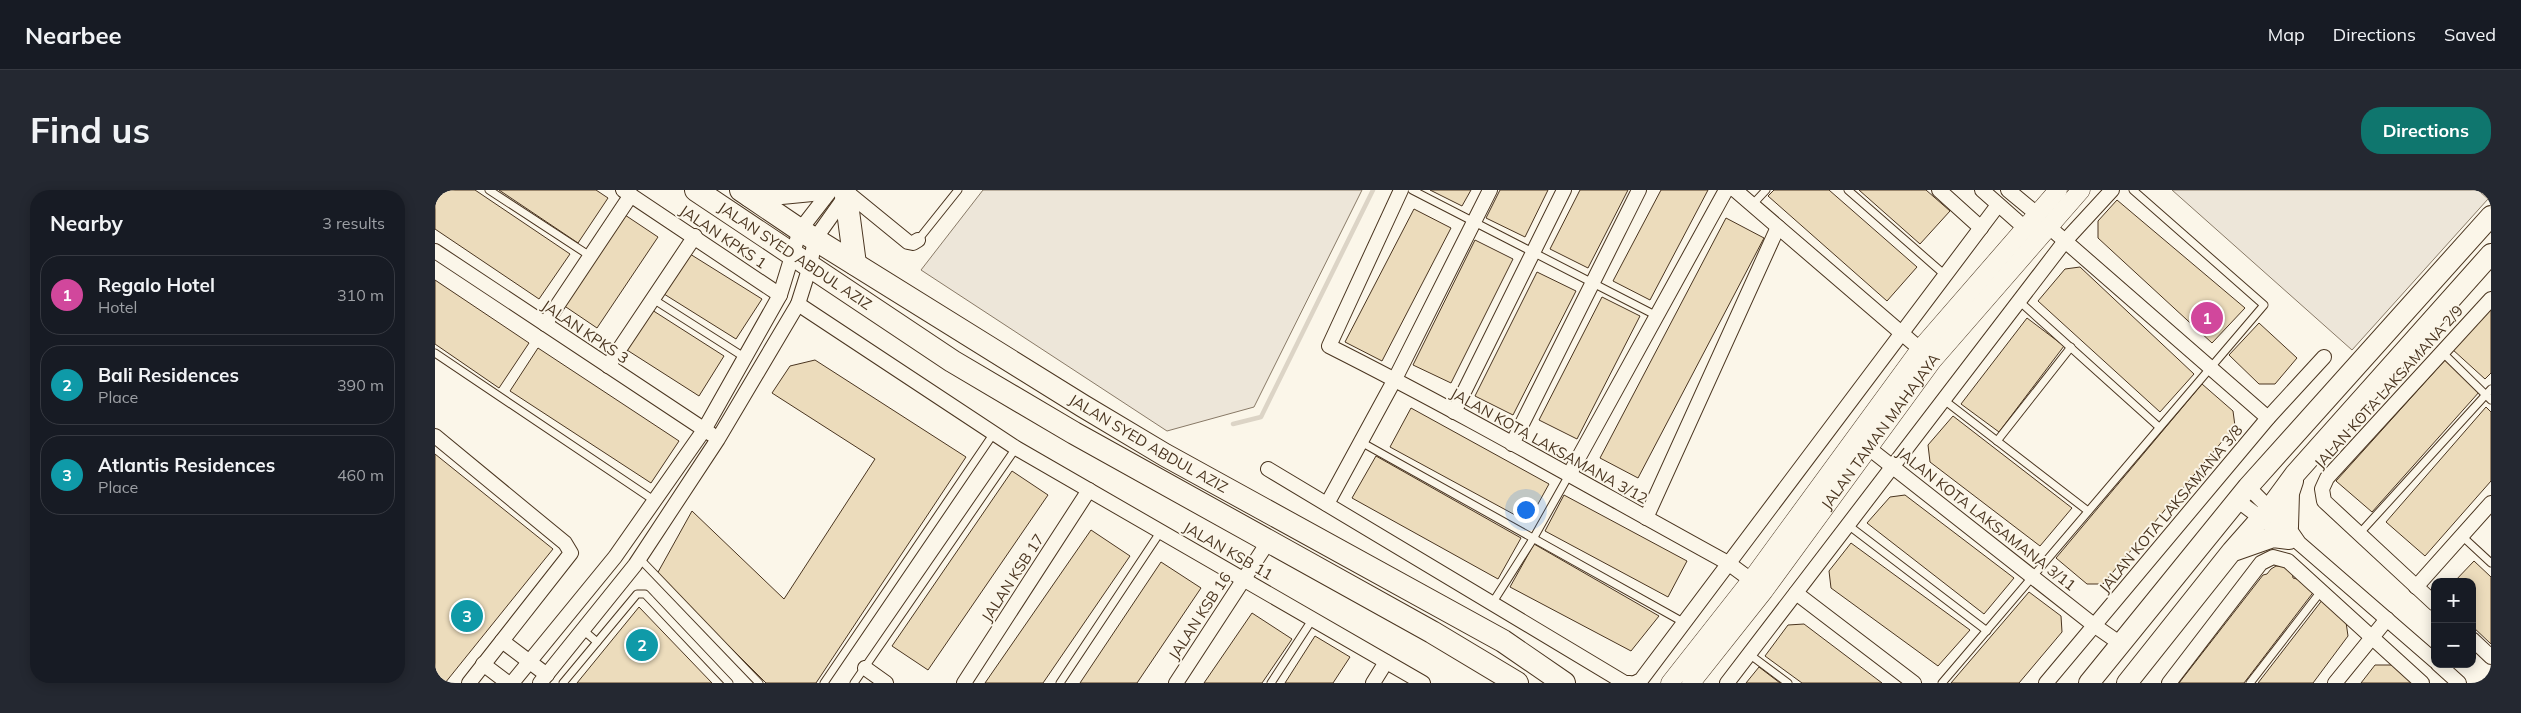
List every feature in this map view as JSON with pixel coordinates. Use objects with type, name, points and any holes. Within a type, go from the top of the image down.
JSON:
[{"type":"main road","name":"JALAN SYED ABDUL AZIZ","points":[[696,190],[952,361],[1268,542],[1432,632],[1517,683]]},
{"type":"main road","points":[[746,193],[812,190]]},
{"type":"main road","points":[[844,192],[855,264]]},
{"type":"main road","name":"JALAN SYED ABDUL AZIZ","points":[[746,193],[808,235],[1083,406],[1176,460],[1503,641],[1564,683]]},
{"type":"main road","points":[[2089,683],[2243,494],[2491,216]]},
{"type":"main road","points":[[2127,683],[2295,474],[2491,254]]},
{"type":"main road","points":[[2232,551],[2273,537],[2292,536],[2289,493],[2295,474]]},
{"type":"street","name":"JALAN KOTA LAKSAMANA 3/12","points":[[1401,190],[1329,346],[1395,379],[1728,563],[1751,580]]},
{"type":"street","points":[[1327,504],[1395,379],[1490,190]]},
{"type":"street","points":[[1454,412],[1564,190]]},
{"type":"street","points":[[1513,444],[1639,190]]},
{"type":"street","points":[[1569,475],[1726,190]]},
{"type":"street","points":[[1735,190],[1926,355]]},
{"type":"street","points":[[1939,190],[1981,228]]},
{"type":"street","points":[[1982,190],[1998,205],[2037,224],[2065,241],[2268,418]]},
{"type":"street","points":[[1727,683],[2065,241],[2112,190]]},
{"type":"street","points":[[545,324],[590,256],[627,192]]},
{"type":"street","name":"JALAN KPKS 1","points":[[627,192],[780,295]]},
{"type":"street","points":[[502,641],[530,662],[544,679],[639,558],[718,439],[798,304],[801,261],[808,235],[844,192],[908,242],[913,243],[919,240]]},
{"type":"street","points":[[2013,192],[2037,224]]},
{"type":"street","name":"JALAN TAMAN MAHAJAYA","points":[[1691,683],[1764,591],[1862,443],[1926,355],[2037,224],[2071,193]]},
{"type":"street","points":[[1635,683],[1641,680],[1998,205]]},
{"type":"street","name":"JALAN TAMAN MAHAJAYA","points":[[1926,355],[2020,260],[2037,224]]},
{"type":"street","points":[[1646,518],[1778,227]]},
{"type":"street","points":[[512,683],[615,557],[704,430],[743,357],[801,261],[808,235]]},
{"type":"street","points":[[608,366],[695,236]]},
{"type":"street","name":"JALAN KPKS 3","points":[[435,251],[718,439]]},
{"type":"street","name":"JALAN KOTA LAKSAMANA 2/9","points":[[2359,534],[2324,501],[2322,489],[2327,478],[2491,299]]},
{"type":"street","name":"JALAN KSB 11","points":[[798,304],[1016,448],[1423,683]]},
{"type":"street","name":"JALAN KOTA LAKSAMANA 3/8","points":[[2046,683],[2268,418],[2324,357]]},
{"type":"street","points":[[435,436],[565,543],[571,553],[469,683]]},
{"type":"street","name":"JALAN TAMAN MAHAJAYA","points":[[1670,683],[1862,443]]},
{"type":"street","name":"JALAN KOTA LAKSAMANA 3/11","points":[[1862,443],[2095,626],[2121,644]]},
{"type":"street","points":[[1268,470],[1493,602],[1625,683],[1630,683]]},
{"type":"street","name":"JALAN KSB 17","points":[[964,683],[1089,490]]},
{"type":"street","points":[[2243,494],[2431,658]]},
{"type":"street","points":[[2416,587],[2463,537],[2491,503]]},
{"type":"street","points":[[2359,534],[2431,600]]},
{"type":"street","name":"JALAN KSB 16","points":[[1176,683],[1268,542]]},
{"type":"street","points":[[2169,683],[2261,564],[2273,557],[2288,561],[2422,683]]},
{"type":"street","points":[[1796,593],[1914,683]]},
{"type":"street","points":[[2335,683],[2387,619]]},
{"type":"street","points":[[2476,644],[2491,657]]},
{"type":"street","points":[[1373,683],[1386,662]]},
{"type":"street","points":[[483,664],[508,683]]},
{"type":"street","points":[[865,668],[887,683]]},
{"type":"street","points":[[2442,668],[2459,683]]},
{"type":"lane","points":[[489,190],[590,256]]},
{"type":"lane","points":[[919,240],[958,190]]},
{"type":"lane","points":[[1412,190],[1657,316]]},
{"type":"lane","points":[[1752,205],[1766,190]]},
{"type":"lane","points":[[1848,190],[1945,275]]},
{"type":"lane","points":[[1942,683],[2264,305],[2133,190]]},
{"type":"lane","points":[[653,299],[743,357]]},
{"type":"lane","points":[[2019,301],[2159,427]]},
{"type":"lane","points":[[1997,441],[2071,347]]},
{"type":"lane","points":[[2359,534],[2489,394],[2443,352]]},
{"type":"lane","points":[[435,353],[655,501]]},
{"type":"lane","points":[[1943,400],[2088,511]]},
{"type":"lane","points":[[825,683],[994,433]]},
{"type":"lane","points":[[1361,442],[1683,622]]},
{"type":"lane","points":[[855,683],[1016,448]]},
{"type":"lane","points":[[1493,602],[1533,539],[1569,475]]},
{"type":"lane","points":[[1848,525],[1987,631]]},
{"type":"lane","points":[[1060,683],[1161,531]]},
{"type":"lane","points":[[2463,537],[2491,563]]},
{"type":"lane","points":[[639,558],[759,683]]},
{"type":"lane","points":[[2250,683],[2322,590]]},
{"type":"lane","points":[[563,683],[637,594],[645,594],[729,683]]},
{"type":"lane","points":[[1271,683],[1312,620]]},
{"type":"lane","points":[[583,630],[597,642]]},
{"type":"lane","points":[[1749,654],[1788,683]]},
{"type":"shaded area","points":[[983,190],[1362,190],[1254,407],[1167,431],[921,270]]},
{"type":"shaded area","points":[[2172,190],[2478,190],[2488,199],[2352,350]]},
{"type":"building","points":[[435,190],[475,190],[570,254],[539,299],[435,229]]},
{"type":"building","points":[[499,190],[596,190],[608,198],[578,243]]},
{"type":"building","points":[[1430,190],[1471,190],[1462,206]]},
{"type":"building","points":[[1500,190],[1548,190],[1525,237],[1486,218]]},
{"type":"building","points":[[1580,190],[1628,190],[1588,268],[1550,249]]},
{"type":"building","points":[[1661,190],[1708,190],[1650,300],[1613,281]]},
{"type":"building","points":[[1774,190],[1829,190],[1917,267],[1887,301],[1768,196]]},
{"type":"building","points":[[1859,190],[1926,190],[1950,211],[1920,244]]},
{"type":"building","points":[[2117,200],[2245,308],[2212,343],[2098,238],[2098,221]]},
{"type":"building","points":[[1414,209],[1451,228],[1382,361],[1345,342]]},
{"type":"building","points":[[625,215],[658,237],[597,328],[563,305]]},
{"type":"building","points":[[1726,218],[1764,238],[1638,478],[1600,458]]},
{"type":"building","points":[[1475,240],[1513,259],[1451,383],[1413,365]]},
{"type":"building","points":[[690,254],[762,299],[736,339],[664,294]]},
{"type":"building","points":[[2080,267],[2194,374],[2160,412],[2038,301],[2065,269]]},
{"type":"building","points":[[1537,272],[1576,291],[1513,415],[1475,396]]},
{"type":"building","points":[[435,280],[529,343],[499,388],[435,344]]},
{"type":"building","points":[[1602,297],[1640,316],[1577,439],[1539,420]]},
{"type":"building","points":[[2491,308],[2491,373],[2485,379],[2452,349]]},
{"type":"building","points":[[652,310],[724,356],[699,396],[627,350]]},
{"type":"building","points":[[2027,318],[2064,346],[1999,432],[1961,404]]},
{"type":"building","points":[[2259,323],[2297,358],[2275,384],[2259,384],[2229,355]]},
{"type":"building","points":[[538,348],[679,441],[651,483],[510,391]]},
{"type":"building","points":[[815,360],[966,457],[816,683],[766,683],[657,574],[692,511],[784,599],[875,459],[772,393],[790,366]]},
{"type":"building","points":[[2445,360],[2480,391],[2372,512],[2336,481]]},
{"type":"building","points":[[2202,384],[2233,411],[2235,426],[2103,584],[2087,584],[2056,558]]},
{"type":"building","points":[[2486,407],[2491,412],[2491,481],[2425,556],[2386,522]]},
{"type":"building","points":[[1411,408],[1549,484],[1528,522],[1390,447]]},
{"type":"building","points":[[1953,416],[2072,508],[2040,546],[1930,462],[1928,445]]},
{"type":"building","points":[[435,454],[553,549],[445,683],[435,683]]},
{"type":"building","points":[[1376,456],[1521,538],[1498,579],[1352,498]]},
{"type":"building","points":[[1012,471],[1048,495],[928,670],[892,646]]},
{"type":"building","points":[[1564,495],[1687,561],[1668,597],[1545,531]]},
{"type":"building","points":[[1905,495],[2014,578],[1984,614],[1867,523],[1890,497]]},
{"type":"building","points":[[1091,530],[1130,556],[1043,683],[985,683]]},
{"type":"building","points":[[1851,543],[1970,630],[1938,666],[1831,588],[1829,571]]},
{"type":"building","points":[[1534,544],[1659,616],[1631,651],[1510,587]]},
{"type":"building","points":[[2474,561],[2491,577],[2491,644],[2476,630],[2476,578],[2458,578]]},
{"type":"building","points":[[1161,562],[1201,588],[1137,683],[1080,683]]},
{"type":"building","points":[[2276,566],[2283,566],[2292,572],[2293,578],[2301,580],[2315,590],[2244,683],[2179,683],[2263,575]]},
{"type":"building","points":[[2029,592],[2061,616],[2062,632],[2019,683],[1951,683]]},
{"type":"building","points":[[2323,599],[2346,622],[2348,636],[2313,683],[2258,683]]},
{"type":"building","points":[[639,607],[712,683],[577,683]]},
{"type":"building","points":[[1252,613],[1292,639],[1262,683],[1204,683]]},
{"type":"building","points":[[1804,624],[1882,683],[1802,683],[1765,656],[1788,625]]},
{"type":"building","points":[[1315,636],[1350,657],[1333,683],[1285,683]]},
{"type":"building","points":[[2375,665],[2393,665],[2413,683],[2361,683]]},
{"type":"building","points":[[1759,667],[1780,683],[1746,683]]},
{"type":"waterway","points":[[1233,424],[1261,417],[1373,190]]},
{"type":"place","name":"Regalo Hotel","points":[[2207,318]]},
{"type":"place","name":"Atlantis Residences","points":[[467,616]]},
{"type":"place","name":"Bali Residences","points":[[642,645]]}]
